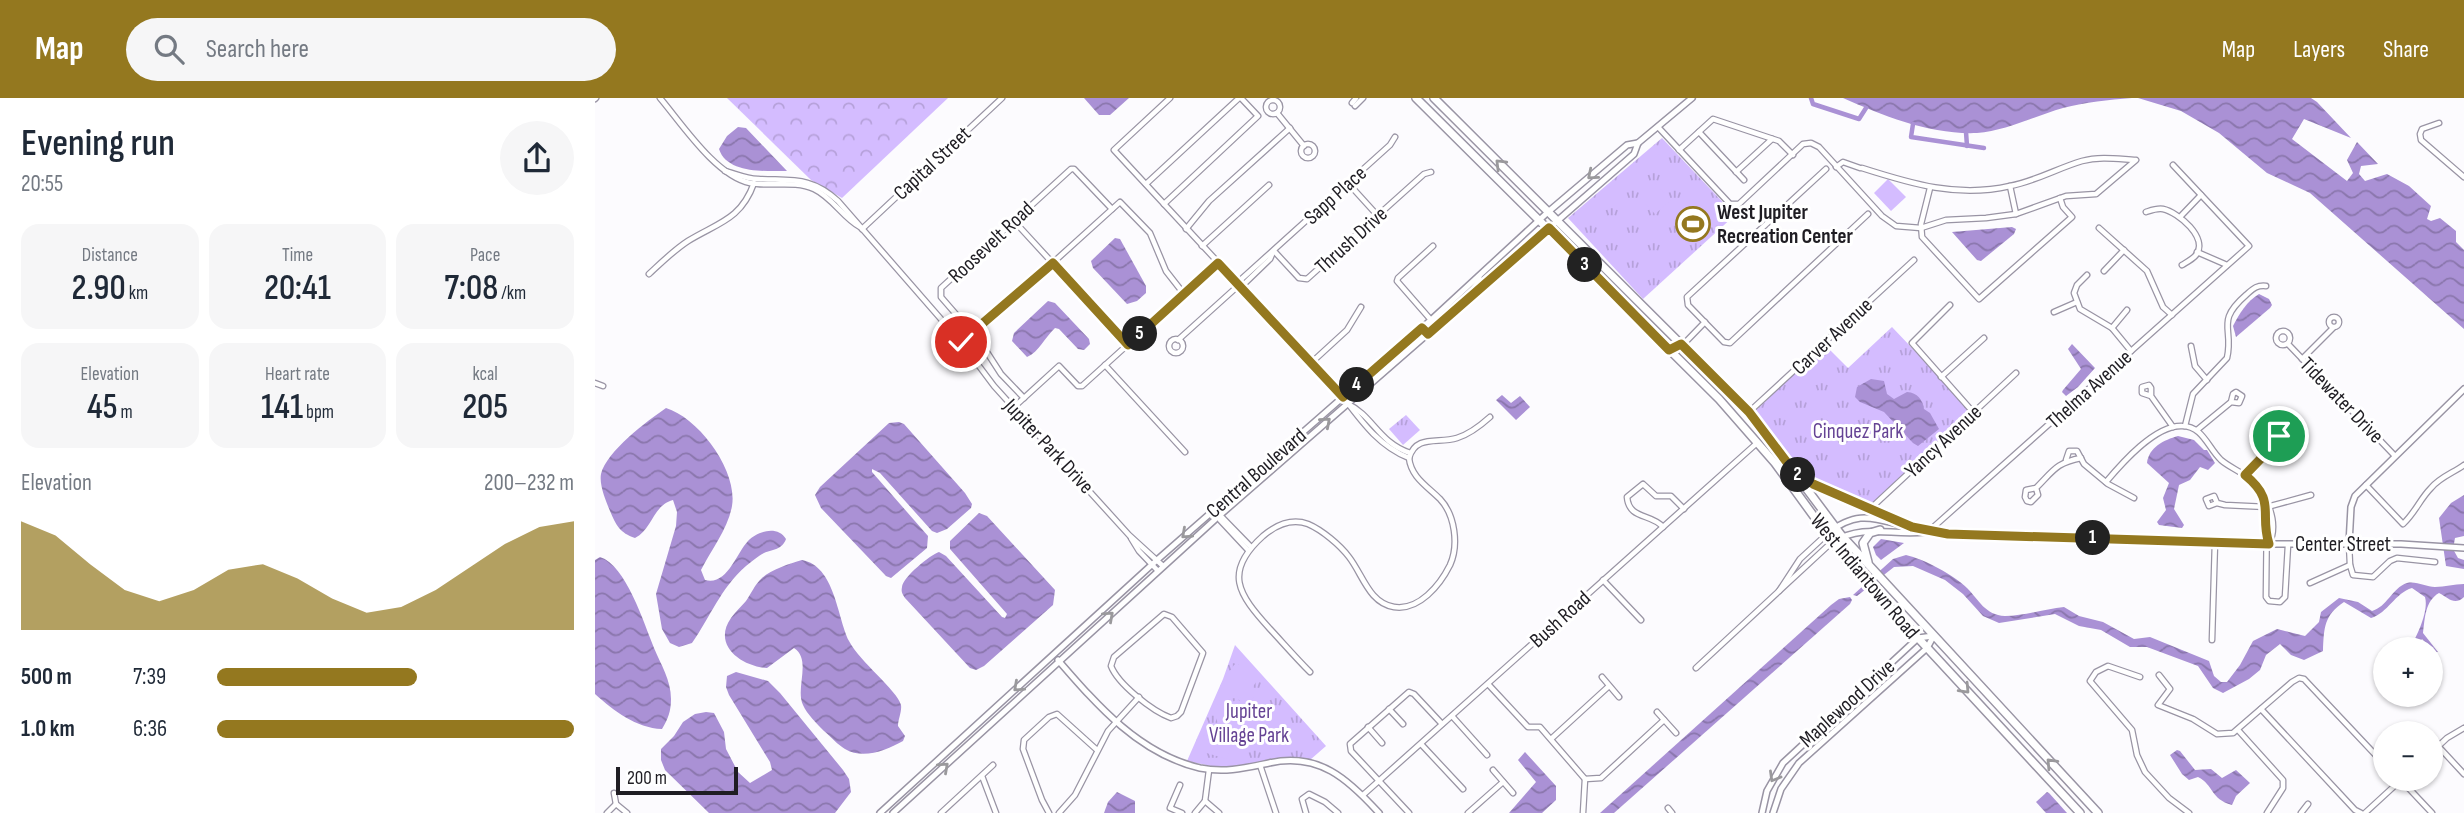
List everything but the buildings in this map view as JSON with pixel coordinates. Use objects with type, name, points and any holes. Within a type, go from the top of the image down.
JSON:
[{"type":"main road","name":"West Indiantown Road","points":[[1416,98],[1719,399],[1757,443],[1864,580],[2080,813]]},
{"type":"main road","name":"West Indiantown Road","points":[[1434,98],[1749,412],[1842,537],[2098,813]]},
{"type":"main road","points":[[1872,571],[1863,543],[1866,536],[1881,530]]},
{"type":"street","name":"Jupiter Park Drive","points":[[660,98],[725,171],[754,181],[796,180],[816,185],[838,201],[962,343],[994,386],[1161,569]]},
{"type":"street","name":"Capital Street","points":[[862,229],[1002,98]]},
{"type":"street","points":[[1170,98],[1114,150],[1343,397],[1379,440],[1410,455]]},
{"type":"street","points":[[1146,184],[1240,98],[1258,116],[1164,204]]},
{"type":"street","points":[[1356,98],[1353,105],[1363,98]]},
{"type":"street","points":[[1638,144],[1692,98]]},
{"type":"street","points":[[1277,113],[1304,146]]},
{"type":"street","points":[[1679,149],[1713,119],[1779,141],[1793,155]]},
{"type":"street","points":[[2439,123],[2422,129],[2421,140],[2464,177]]},
{"type":"street","points":[[1658,127],[1728,202],[1736,205],[1803,144],[1811,143],[1819,147],[1836,167],[1886,220],[1902,227],[1921,228],[1952,219],[2016,214],[2060,198],[2099,192],[2136,160],[2106,157],[2083,161],[2010,186],[1969,191],[1930,188],[1843,162],[1836,167]]},
{"type":"street","points":[[1187,229],[1209,201],[1290,128]]},
{"type":"street","points":[[1699,132],[1744,180]]},
{"type":"street","name":"Sapp Place","points":[[1178,340],[1270,259],[1274,251],[1390,145],[1395,137]]},
{"type":"street","points":[[1736,172],[1772,138]]},
{"type":"street","name":"Central Boulevard","points":[[882,813],[1154,562],[1422,328],[1540,219],[1627,145],[1638,144],[1634,154],[1220,515],[893,813]]},
{"type":"street","points":[[2173,165],[2201,195],[2180,217]]},
{"type":"street","name":"Roosevelt Road","points":[[1024,398],[1001,374],[973,333],[941,296],[941,288],[1071,169],[1112,209]]},
{"type":"street","points":[[1826,169],[1688,297],[1688,305],[1727,344],[1868,214]]},
{"type":"street","name":"Thrush Drive","points":[[1274,251],[1299,278],[1307,279],[1430,172]]},
{"type":"street","points":[[649,274],[684,244],[734,215],[746,201],[754,181]]},
{"type":"street","points":[[1348,183],[1378,216]]},
{"type":"street","points":[[1202,246],[1269,185]]},
{"type":"street","points":[[2010,186],[2016,214]]},
{"type":"street","points":[[1930,188],[1921,228],[1925,242],[1979,299],[2072,217],[2060,198]]},
{"type":"street","name":"Thelma Avenue","points":[[1928,532],[2249,246],[2201,195]]},
{"type":"street","points":[[962,343],[1120,202],[1150,233],[1166,271],[1184,294]]},
{"type":"street","points":[[2146,212],[2161,209],[2180,217],[2196,235],[2197,252]]},
{"type":"street","points":[[1013,221],[1128,345]]},
{"type":"street","points":[[2099,228],[2147,271],[2163,307],[2172,315]]},
{"type":"street","points":[[1431,320],[1397,281],[1433,246]]},
{"type":"street","points":[[2104,271],[2124,250]]},
{"type":"street","points":[[2182,265],[2197,252]]},
{"type":"street","points":[[2197,252],[2227,265]]},
{"type":"street","name":"Carver Avenue","points":[[1749,412],[1915,260]]},
{"type":"street","points":[[1014,407],[1059,366],[1078,386],[1082,386],[1218,263]]},
{"type":"street","points":[[2087,275],[2077,285],[2074,293],[2080,309],[2112,328],[2131,351]]},
{"type":"street","points":[[1457,308],[1475,286],[1478,276]]},
{"type":"street","points":[[2185,426],[2192,397],[2227,359],[2226,327],[2231,310],[2255,288],[2266,286]]},
{"type":"street","points":[[2054,312],[2077,302]]},
{"type":"street","points":[[1950,305],[1912,343],[1973,412]]},
{"type":"street","points":[[1311,363],[1347,330],[1361,307]]},
{"type":"street","points":[[2112,328],[2127,310]]},
{"type":"street","points":[[1672,352],[1705,322]]},
{"type":"street","points":[[1422,328],[1428,334]]},
{"type":"street","points":[[2302,359],[2333,328]]},
{"type":"street","points":[[1941,377],[1984,338]]},
{"type":"street","name":"Tidewater Drive","points":[[2288,344],[2395,456]]},
{"type":"street","points":[[2191,346],[2195,366],[2207,380]]},
{"type":"street","points":[[1105,365],[1185,452]]},
{"type":"street","name":"Yancy Avenue","points":[[1870,509],[2016,373]]},
{"type":"street","points":[[595,383],[603,386]]},
{"type":"street","points":[[2435,562],[2397,558],[2373,577],[2353,575],[2349,544],[2351,507],[2355,496],[2366,484],[2464,389]]},
{"type":"street","points":[[2151,396],[2173,427]]},
{"type":"street","points":[[2197,430],[2231,402]]},
{"type":"street","points":[[1310,672],[1244,600],[1240,587],[1240,565],[1250,548],[1279,525],[1291,522],[1308,525],[1343,550],[1374,597],[1383,604],[1400,608],[1412,606],[1422,600],[1446,570],[1452,559],[1454,535],[1445,506],[1419,479],[1410,465],[1410,455],[1421,442],[1445,441],[1465,435],[1490,417]]},
{"type":"street","points":[[2106,482],[2131,453],[2173,427],[2185,426],[2197,430],[2222,461],[2245,475],[2260,490],[2271,512],[2273,536],[2269,544],[2266,597],[2275,603],[2285,597],[2288,545]]},
{"type":"street","name":"Bush Road","points":[[1363,796],[1757,443]]},
{"type":"street","points":[[2245,475],[2273,446]]},
{"type":"street","points":[[2066,460],[2071,450],[2077,451],[2106,482],[2134,498]]},
{"type":"street","points":[[2036,488],[2059,464],[2081,458]]},
{"type":"street","points":[[2366,484],[2403,524],[2416,511],[2436,482],[2464,465]]},
{"type":"street","name":"Center Street","points":[[1795,473],[1813,484],[1928,532]]},
{"type":"street","points":[[1663,527],[1656,519],[1640,517],[1629,506],[1627,497],[1643,484],[1656,496],[1671,496],[1684,509]]},
{"type":"street","points":[[2217,503],[2267,507],[2311,495]]},
{"type":"street","points":[[1214,509],[1220,515],[1220,520],[1250,548]]},
{"type":"street","points":[[1826,534],[1852,518],[1865,517],[1912,527]]},
{"type":"street","name":"Center Street","points":[[1696,668],[1832,542],[1851,532],[1881,530],[1911,534],[1928,532],[2288,545],[2464,548]]},
{"type":"street","name":"Center Street","points":[[1776,594],[1800,559],[1826,534]]},
{"type":"street","points":[[2211,640],[2215,542]]},
{"type":"street","points":[[2310,583],[2350,565]]},
{"type":"street","points":[[1604,580],[1641,620]]},
{"type":"street","points":[[1167,614],[1201,648],[1203,656],[1177,716],[1168,718],[1139,697],[1113,671],[1111,662],[1159,617],[1167,614]]},
{"type":"street","points":[[1918,638],[1933,636]]},
{"type":"street","name":"Maplewood Drive","points":[[1773,813],[1786,779],[1799,763],[1927,648],[1933,636]]},
{"type":"street","name":"Maplewood Drive","points":[[1762,813],[1767,791],[1783,763],[1918,638]]},
{"type":"street","points":[[1053,655],[1115,722],[1162,753],[1186,764],[1209,770],[1231,771],[1292,761],[1320,766],[1339,775],[1379,813]]},
{"type":"street","points":[[2140,677],[2108,666],[2096,672],[2090,681],[2132,730],[2137,755],[2145,772],[2172,801],[2189,813]]},
{"type":"street","points":[[2159,675],[2170,689],[2158,705],[2193,719],[2217,734],[2229,734],[2238,730],[2292,682],[2301,678],[2307,681],[2373,752]]},
{"type":"street","points":[[1602,677],[1619,697]]},
{"type":"street","points":[[1488,684],[1528,727],[1540,727],[1585,779],[1583,813]]},
{"type":"street","points":[[1551,739],[1609,686]]},
{"type":"street","points":[[1409,813],[1349,747],[1406,693],[1412,692],[1443,724]]},
{"type":"street","points":[[1059,813],[1075,795],[1097,750],[1115,722],[1139,697]]},
{"type":"street","points":[[1389,709],[1403,724]]},
{"type":"street","points":[[2261,709],[2355,810],[2363,813],[2388,791]]},
{"type":"street","points":[[1657,712],[1676,733]]},
{"type":"street","points":[[1049,813],[1023,749],[1024,740],[1049,717],[1058,714],[1097,750]]},
{"type":"street","points":[[1452,716],[1487,755]]},
{"type":"street","points":[[1585,779],[1601,778],[1664,720]]},
{"type":"street","points":[[1368,727],[1382,743]]},
{"type":"street","points":[[2443,743],[2464,728]]},
{"type":"street","points":[[2238,730],[2283,780],[2283,788],[2267,813]]},
{"type":"street","points":[[1421,744],[1463,789]]},
{"type":"street","points":[[2443,752],[2464,775]]},
{"type":"street","points":[[941,813],[993,765]]},
{"type":"street","points":[[1260,765],[1276,813]]},
{"type":"street","points":[[1195,813],[1205,801],[1209,770]]},
{"type":"street","points":[[1493,770],[1513,793]]},
{"type":"street","points":[[982,776],[996,813]]},
{"type":"street","points":[[1468,813],[1503,782]]},
{"type":"street","points":[[1181,785],[1170,808],[1182,813]]},
{"type":"street","points":[[2412,791],[2432,813]]},
{"type":"street","points":[[614,793],[616,804],[627,813]]},
{"type":"street","points":[[1306,813],[1302,799],[1309,794],[1338,813]]},
{"type":"street","points":[[1205,801],[1219,813]]},
{"type":"street","points":[[607,813],[616,804]]},
{"type":"street","points":[[2301,813],[2308,804]]},
{"type":"street","points":[[1668,808],[1672,813]]},
{"type":"green space","points":[[727,98],[948,98],[842,198],[811,180]]},
{"type":"green space","points":[[1662,138],[1735,215],[1643,299],[1568,218]]},
{"type":"green space","points":[[1888,179],[1906,197],[1891,211],[1874,193]]},
{"type":"green space","points":[[1654,182],[1671,200],[1655,214],[1639,197]]},
{"type":"green space","name":"Cinquez Park","points":[[1892,327],[1972,411],[1870,506],[1803,475],[1754,412],[1825,345],[1848,368]]},
{"type":"green space","points":[[1406,415],[1420,430],[1403,445],[1389,429]]},
{"type":"green space","name":"Jupiter Village Park","points":[[1235,645],[1326,746],[1310,760],[1269,760],[1244,767],[1221,768],[1187,761]]},
{"type":"green space","points":[[1234,665],[1240,665],[1257,681],[1241,698],[1230,695],[1220,686]]},
{"type":"green space","points":[[1255,696],[1273,714],[1273,720],[1255,735],[1243,724],[1230,732],[1232,744],[1227,759],[1203,752],[1200,746],[1208,725],[1219,727],[1214,711],[1217,705],[1239,700],[1244,707]]},
{"type":"water","points":[[1084,98],[1129,98],[1110,115],[1099,115]]},
{"type":"water","points":[[1843,98],[2132,98],[2072,106],[1988,132],[1960,133],[1925,128],[1891,118]]},
{"type":"water","points":[[2138,98],[2311,98],[2317,102],[2351,138],[2304,119],[2292,139],[2347,181],[2353,173],[2347,160],[2357,142],[2378,164],[2361,166],[2359,174],[2365,181],[2387,174],[2409,186],[2431,206],[2427,219],[2431,221],[2440,218],[2456,231],[2456,242],[2464,250],[2464,329],[2310,193],[2267,173],[2219,133],[2181,111]]},
{"type":"water","points":[[738,127],[746,128],[787,171],[738,167],[723,157],[719,149],[727,136]]},
{"type":"water","points":[[2012,227],[2016,229],[2014,234],[1981,261],[1977,260],[1952,232]]},
{"type":"water","points":[[1115,238],[1120,239],[1146,286],[1146,293],[1137,301],[1127,304],[1093,268],[1091,261]]},
{"type":"water","points":[[2259,294],[2269,299],[2272,305],[2236,337],[2233,326],[2235,321],[2247,304]]},
{"type":"water","points":[[1048,301],[1055,303],[1089,339],[1090,344],[1084,350],[1078,349],[1055,328],[1035,352],[1027,357],[1012,341],[1014,333]]},
{"type":"water","points":[[2072,344],[2095,368],[2066,396],[2063,390],[2081,369],[2068,349]]},
{"type":"water","points":[[1871,379],[1884,381],[1887,394],[1894,399],[1907,392],[1917,395],[1939,429],[1918,446],[1913,443],[1884,412],[1860,402],[1855,397],[1857,387]]},
{"type":"water","points":[[1502,395],[1511,403],[1520,396],[1530,407],[1516,420],[1496,400]]},
{"type":"water","points":[[666,408],[679,414],[703,434],[714,448],[729,477],[732,506],[727,523],[701,570],[705,580],[713,581],[725,574],[748,541],[757,534],[773,531],[786,539],[780,547],[759,556],[737,575],[722,593],[692,643],[679,647],[670,643],[662,629],[656,594],[676,526],[677,512],[673,500],[656,512],[646,529],[635,538],[622,531],[612,516],[601,478],[605,465],[619,446]]},
{"type":"water","points":[[889,423],[904,424],[972,504],[971,508],[947,529],[937,533],[932,531],[880,473],[872,469],[928,536],[927,548],[891,578],[886,576],[821,508],[815,495],[820,487]]},
{"type":"water","points":[[2178,436],[2194,440],[2207,450],[2215,463],[2208,470],[2200,467],[2190,480],[2179,485],[2174,509],[2184,525],[2182,528],[2159,525],[2157,522],[2166,510],[2163,498],[2169,483],[2147,463],[2154,448]]},
{"type":"water","points":[[2464,495],[2464,536],[2455,538],[2453,549],[2458,558],[2464,560],[2464,569],[2446,566],[2439,518],[2451,503]]},
{"type":"water","points":[[979,513],[987,516],[1055,590],[1053,605],[984,666],[976,670],[970,668],[905,598],[902,590],[912,572],[939,552],[946,556],[1005,618],[1007,614],[950,549],[950,541]]},
{"type":"water","points":[[1881,539],[1904,543],[1881,560],[1873,547]]},
{"type":"water","points":[[1906,555],[1930,564],[1955,578],[1983,606],[1998,615],[2012,616],[2064,607],[2079,616],[2103,622],[2134,639],[2150,637],[2209,661],[2214,676],[2221,682],[2227,682],[2253,641],[2277,629],[2305,636],[2319,622],[2321,612],[2339,598],[2358,602],[2372,611],[2382,606],[2397,589],[2407,583],[2435,587],[2464,584],[2464,597],[2454,601],[2439,593],[2434,596],[2425,616],[2423,633],[2426,637],[2415,637],[2426,603],[2425,597],[2412,588],[2371,618],[2344,602],[2332,612],[2326,623],[2323,651],[2304,660],[2291,655],[2280,644],[2266,655],[2260,670],[2223,693],[2213,688],[2198,666],[2147,647],[2130,647],[2101,630],[2079,626],[2055,614],[1999,623],[1983,616],[1963,594],[1945,580],[1913,566],[1894,567],[1857,596],[1853,595],[1893,559]]},
{"type":"water","points":[[600,557],[618,571],[626,583],[667,679],[671,692],[670,707],[662,729],[634,722],[595,694],[595,560]]},
{"type":"water","points":[[802,560],[813,564],[822,572],[833,594],[849,641],[898,699],[901,707],[898,726],[905,736],[903,741],[867,754],[845,749],[818,725],[803,705],[802,660],[794,648],[767,668],[739,658],[727,645],[726,628],[731,618],[760,580],[776,569]]},
{"type":"water","points":[[1850,597],[1850,604],[1614,813],[1600,813],[1831,605],[1839,599]]},
{"type":"water","points":[[736,672],[768,681],[843,770],[849,779],[851,792],[835,813],[709,813],[665,770],[661,749],[683,722],[695,714],[706,712],[714,713],[724,732],[726,749],[738,772],[750,783],[772,770],[770,762],[726,687],[727,676]]},
{"type":"water","points":[[2177,750],[2195,770],[2211,769],[2222,778],[2236,770],[2250,783],[2236,796],[2232,805],[2225,802],[2216,796],[2203,780],[2198,777],[2189,780],[2182,774],[2170,755]]},
{"type":"water","points":[[1525,752],[1556,786],[1556,800],[1542,813],[1509,813],[1536,782],[1518,760]]},
{"type":"water","points":[[1117,792],[1135,801],[1135,813],[1104,813],[1108,802]]},
{"type":"water","points":[[2047,792],[2067,813],[2046,813],[2036,802]]},
{"type":"waterway","points":[[1811,98],[1813,104],[1859,119],[1866,108]]},
{"type":"waterway","points":[[1913,124],[1911,137],[1984,148]]},
{"type":"waterway","points":[[1966,132],[1967,146]]},
{"type":"place","name":"West Jupiter Recreation Center","points":[[1693,224]]},
{"type":"route","points":[[961,342],[1053,263],[1128,345],[1218,263],[1343,397],[1422,328],[1428,334],[1549,228],[1669,350],[1681,344],[1717,379],[1749,412],[1795,473],[1813,484],[1928,532],[2269,544],[2266,537],[2266,503],[2260,490],[2245,475],[2273,446],[2273,439],[2279,436]]}]
